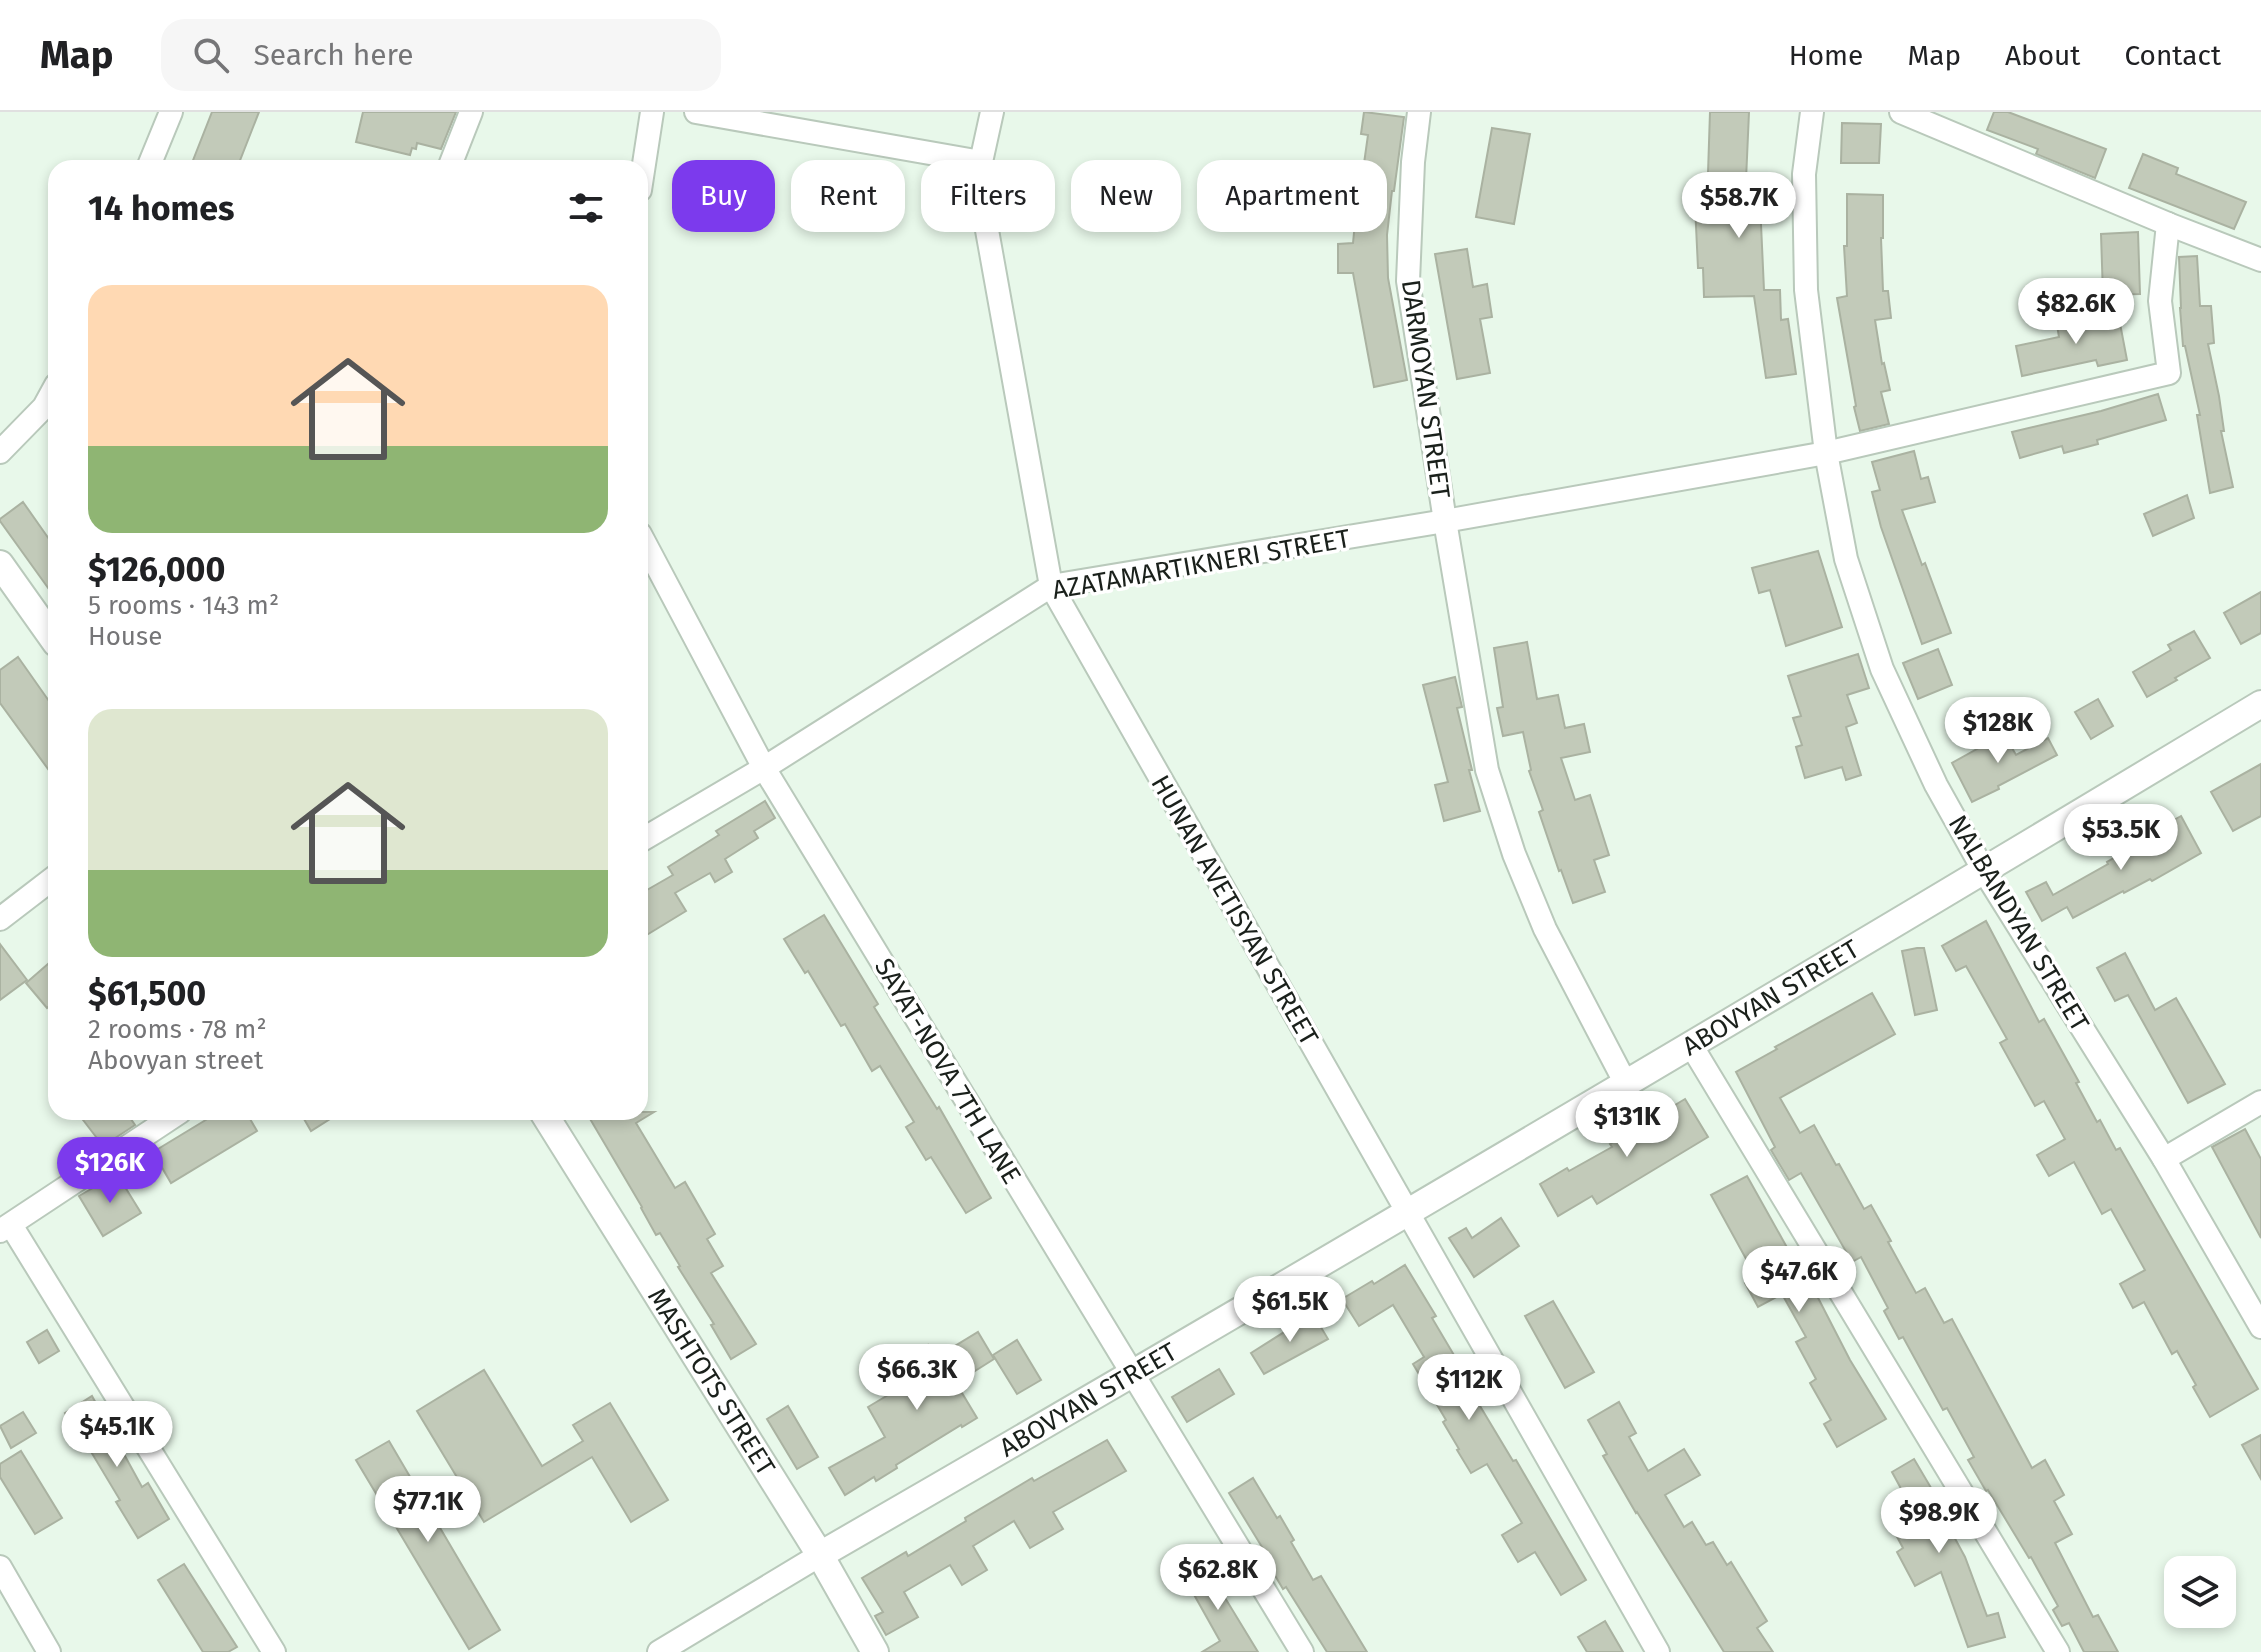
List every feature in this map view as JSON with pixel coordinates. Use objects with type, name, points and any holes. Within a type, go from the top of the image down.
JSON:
[{"type":"main road","points":[[0,564],[48,632]]},
{"type":"main road","name":"ABOVYAN STREET","points":[[820,1555],[1626,1084],[2261,704]]},
{"type":"main road","name":"MASHTOTS STREET","points":[[548,1120],[820,1555],[875,1652]]},
{"type":"street","points":[[151,160],[171,112]]},
{"type":"street","points":[[452,160],[471,112]]},
{"type":"street","points":[[645,160],[652,112]]},
{"type":"street","points":[[696,112],[970,160]]},
{"type":"street","name":"HUNAN AVETISYAN STREET","points":[[981,160],[992,112]]},
{"type":"street","name":"DARMOYAN STREET","points":[[1419,112],[1413,162],[1408,281],[1487,770],[1514,854],[1545,929],[1626,1084]]},
{"type":"street","name":"NALBANDYAN STREET","points":[[1812,112],[1804,174],[1806,290],[1826,453],[1846,559],[1882,669],[1936,785],[1984,871],[2164,1159],[2261,1327]]},
{"type":"street","points":[[1901,112],[2261,260]]},
{"type":"street","name":"AZATAMARTIKNERI STREET","points":[[648,836],[764,768],[1051,586],[1445,521],[1826,453],[2169,373],[2160,301],[2168,224]]},
{"type":"street","name":"HUNAN AVETISYAN STREET","points":[[987,232],[1051,586],[1658,1652]]},
{"type":"street","points":[[0,452],[48,400]]},
{"type":"street","name":"SAYAT-NOVA 7TH LANE","points":[[648,549],[764,768],[1302,1652]]},
{"type":"street","points":[[0,919],[48,882]]},
{"type":"street","points":[[1691,1045],[2058,1652]]},
{"type":"street","points":[[2164,1159],[2261,1102]]},
{"type":"street","points":[[168,1120],[5,1228],[274,1652]]},
{"type":"street","name":"ABOVYAN STREET","points":[[659,1652],[820,1555]]},
{"type":"street","points":[[0,1567],[49,1652]]},
{"type":"building","points":[[212,112],[259,112],[240,160],[193,160]]},
{"type":"building","points":[[363,112],[456,112],[441,149],[417,143],[410,155],[356,142]]},
{"type":"building","points":[[1364,112],[1404,117],[1387,235],[1388,278],[1407,380],[1374,387],[1353,273],[1338,273],[1338,244],[1353,243],[1354,232],[1387,232],[1387,160],[1364,160],[1368,135],[1361,134]]},
{"type":"building","points":[[1710,112],[1749,112],[1745,203],[1760,202],[1764,290],[1780,290],[1781,320],[1788,319],[1796,374],[1766,378],[1754,296],[1704,297],[1703,268],[1698,268],[1695,205],[1707,204]]},
{"type":"building","points":[[1994,112],[2008,112],[2106,149],[2095,178],[2036,154],[2038,149],[1987,130]]},
{"type":"building","points":[[1842,123],[1881,124],[1879,163],[1841,163]]},
{"type":"building","points":[[1492,128],[1530,134],[1514,224],[1476,217]]},
{"type":"building","points":[[2143,154],[2178,168],[2176,174],[2246,202],[2234,229],[2129,188]]},
{"type":"building","points":[[1847,194],[1883,195],[1883,291],[1888,291],[1891,318],[1875,320],[1890,390],[1881,392],[1889,424],[1860,431],[1837,298],[1847,296],[1844,246],[1847,246]]},
{"type":"building","points":[[2138,232],[2140,294],[2103,295],[2101,234]]},
{"type":"building","points":[[1467,249],[1473,287],[1487,284],[1492,317],[1480,319],[1490,373],[1457,379],[1435,254]]},
{"type":"building","points":[[2197,256],[2200,306],[2211,306],[2214,343],[2208,344],[2233,487],[2210,493],[2197,415],[2200,415],[2183,346],[2180,308],[2179,257]]},
{"type":"building","points":[[2118,313],[2127,360],[2098,366],[2096,360],[2022,376],[2016,346],[2059,337],[2057,325]]},
{"type":"building","points":[[2158,394],[2166,420],[2064,453],[2062,446],[2020,458],[2012,432]]},
{"type":"building","points":[[1914,451],[1921,479],[1928,477],[1935,502],[1902,510],[1951,633],[1922,644],[1872,492],[1880,490],[1872,462]]},
{"type":"building","points":[[2187,495],[2194,518],[2153,536],[2144,514]]},
{"type":"building","points":[[23,502],[48,538],[48,588],[0,521]]},
{"type":"building","points":[[1818,551],[1842,627],[1786,646],[1770,590],[1759,593],[1752,568]]},
{"type":"building","points":[[2261,592],[2261,633],[2241,644],[2224,613]]},
{"type":"building","points":[[2194,631],[2210,658],[2147,697],[2133,672],[2171,650],[2168,645]]},
{"type":"building","points":[[1527,642],[1537,699],[1558,695],[1565,728],[1584,724],[1590,752],[1561,758],[1575,800],[1590,795],[1609,855],[1594,860],[1605,892],[1573,903],[1539,812],[1543,810],[1529,771],[1523,732],[1503,736],[1497,708],[1503,707],[1494,648]]},
{"type":"building","points":[[1938,649],[1952,685],[1918,699],[1903,663]]},
{"type":"building","points":[[1858,654],[1869,688],[1847,695],[1857,723],[1846,727],[1861,775],[1846,780],[1842,767],[1805,778],[1796,747],[1802,745],[1793,718],[1801,716],[1788,676]]},
{"type":"building","points":[[18,657],[48,700],[48,769],[0,703],[0,670]]},
{"type":"building","points":[[1455,677],[1462,707],[1457,708],[1480,811],[1444,821],[1435,785],[1448,782],[1423,685]]},
{"type":"building","points":[[2098,699],[2113,726],[2091,739],[2075,712]]},
{"type":"building","points":[[2004,734],[2016,755],[2048,738],[2057,755],[1972,802],[1952,763]]},
{"type":"building","points":[[2261,764],[2261,816],[2233,831],[2211,792]]},
{"type":"building","points":[[765,801],[775,818],[754,831],[758,838],[725,859],[732,872],[715,882],[710,873],[675,893],[686,911],[648,934],[648,889],[673,875],[668,867],[719,835],[716,831]]},
{"type":"building","points":[[2181,816],[2201,853],[2152,881],[2150,879],[2123,891],[2073,918],[2067,907],[2042,921],[2026,892],[2046,882],[2053,895],[2108,864],[2133,847],[2131,844]]},
{"type":"building","points":[[824,915],[878,1004],[874,1007],[937,1109],[939,1107],[991,1198],[966,1213],[931,1157],[926,1160],[906,1127],[914,1122],[880,1066],[872,1071],[845,1024],[841,1026],[808,971],[805,973],[784,939]]},
{"type":"building","points":[[1986,921],[2039,1022],[2044,1019],[2079,1082],[2076,1083],[2097,1122],[2100,1120],[2116,1150],[2120,1148],[2258,1389],[2210,1417],[2177,1351],[2172,1354],[2144,1302],[2133,1308],[2120,1284],[2145,1270],[2111,1209],[2102,1214],[2074,1162],[2049,1176],[2037,1155],[2065,1139],[2044,1101],[2035,1106],[2000,1043],[2007,1039],[1966,966],[1956,971],[1942,946]]},
{"type":"building","points":[[0,944],[27,980],[0,1000]]},
{"type":"building","points":[[1924,948],[1937,1010],[1915,1015],[1902,951]]},
{"type":"building","points":[[2125,953],[2155,1010],[2176,998],[2225,1084],[2188,1103],[2128,995],[2115,1001],[2097,968]]},
{"type":"building","points":[[48,964],[47,1008],[26,983]]},
{"type":"building","points":[[1872,993],[1895,1034],[1780,1098],[1800,1133],[1814,1125],[1864,1209],[1871,1205],[1916,1293],[1925,1288],[1944,1323],[1952,1319],[2032,1468],[2045,1460],[2064,1495],[2054,1501],[2072,1534],[2055,1543],[2093,1617],[2098,1615],[2118,1652],[2084,1652],[2069,1623],[2062,1626],[2053,1610],[2058,1606],[2031,1557],[1968,1460],[1974,1457],[1947,1408],[1943,1410],[1903,1337],[1899,1339],[1884,1311],[1888,1308],[1861,1257],[1852,1262],[1801,1173],[1789,1180],[1771,1150],[1775,1147],[1736,1072]]},
{"type":"building","points":[[1685,1099],[1708,1137],[1597,1204],[1592,1196],[1558,1216],[1540,1184],[1612,1147],[1610,1144]]},
{"type":"building","points":[[83,1120],[132,1120],[135,1125],[103,1146]]},
{"type":"building","points":[[206,1120],[251,1120],[257,1131],[171,1183],[153,1152]]},
{"type":"building","points":[[305,1120],[328,1120],[311,1131]]},
{"type":"building","points":[[591,1120],[641,1120],[636,1123],[675,1188],[685,1182],[715,1234],[707,1239],[723,1266],[711,1273],[756,1344],[731,1359],[711,1325],[714,1324],[660,1233],[656,1235]]},
{"type":"building","points":[[2245,1129],[2261,1159],[2261,1238],[2212,1147]]},
{"type":"building","points":[[117,1174],[141,1213],[103,1236],[79,1196]]},
{"type":"building","points":[[1747,1176],[1789,1251],[1783,1254],[1806,1297],[1815,1292],[1850,1360],[1886,1419],[1837,1447],[1824,1424],[1831,1420],[1810,1383],[1816,1379],[1796,1342],[1806,1337],[1782,1294],[1758,1307],[1745,1283],[1756,1277],[1711,1195]]},
{"type":"building","points":[[1501,1218],[1519,1246],[1474,1277],[1449,1238],[1466,1228],[1472,1238]]},
{"type":"building","points":[[1405,1265],[1436,1316],[1432,1318],[1474,1389],[1471,1391],[1513,1461],[1516,1460],[1586,1580],[1561,1595],[1535,1552],[1518,1562],[1502,1535],[1522,1523],[1487,1464],[1471,1473],[1457,1450],[1443,1422],[1446,1420],[1413,1364],[1424,1357],[1393,1305],[1359,1326],[1342,1299]]},
{"type":"building","points":[[1553,1301],[1594,1372],[1565,1388],[1525,1316]]},
{"type":"building","points":[[1313,1314],[1328,1339],[1264,1374],[1251,1353]]},
{"type":"building","points":[[47,1330],[59,1351],[39,1363],[27,1342]]},
{"type":"building","points":[[978,1332],[994,1359],[956,1383],[977,1418],[896,1465],[897,1468],[876,1481],[874,1477],[845,1495],[829,1468],[885,1437],[868,1407],[920,1376],[908,1357],[928,1345],[935,1358]]},
{"type":"building","points":[[1017,1340],[1041,1380],[1017,1394],[993,1355]]},
{"type":"building","points":[[1219,1369],[1234,1394],[1187,1422],[1172,1397]]},
{"type":"building","points":[[484,1370],[542,1466],[583,1441],[573,1425],[610,1403],[668,1500],[631,1522],[592,1457],[484,1522],[417,1411]]},
{"type":"building","points":[[92,1396],[142,1487],[148,1483],[169,1519],[138,1538],[116,1502],[120,1500],[65,1413]]},
{"type":"building","points":[[1619,1402],[1636,1433],[1629,1437],[1648,1471],[1684,1449],[1700,1475],[1665,1495],[1684,1527],[1692,1522],[1706,1545],[1713,1542],[1727,1565],[1731,1562],[1767,1621],[1757,1628],[1773,1652],[1724,1652],[1636,1513],[1603,1456],[1607,1454],[1588,1420]]},
{"type":"building","points":[[788,1406],[818,1457],[797,1469],[767,1419]]},
{"type":"building","points":[[23,1412],[36,1433],[11,1448],[0,1426]]},
{"type":"building","points":[[2261,1435],[2261,1479],[2242,1445]]},
{"type":"building","points":[[1107,1440],[1126,1471],[1053,1512],[1063,1529],[1030,1548],[1014,1521],[973,1546],[987,1570],[962,1585],[950,1565],[904,1592],[918,1617],[886,1635],[875,1616],[883,1612],[862,1578],[906,1552],[908,1556],[1032,1478],[1034,1481]]},
{"type":"building","points":[[389,1441],[500,1630],[469,1649],[356,1460]]},
{"type":"building","points":[[21,1451],[62,1518],[35,1534],[0,1477],[0,1464]]},
{"type":"building","points":[[1914,1459],[1950,1520],[1946,1522],[1965,1557],[1987,1616],[1998,1613],[2005,1637],[1968,1647],[1941,1572],[1915,1586],[1897,1552],[1903,1548],[1887,1518],[1910,1505],[1892,1472]]},
{"type":"building","points":[[1253,1478],[1277,1518],[1280,1516],[1313,1580],[1321,1576],[1367,1652],[1327,1652],[1286,1587],[1283,1589],[1270,1567],[1273,1565],[1229,1493]]},
{"type":"building","points":[[1205,1562],[1258,1652],[1202,1652],[1220,1641],[1183,1575]]},
{"type":"building","points":[[184,1564],[237,1647],[228,1652],[203,1652],[158,1580]]},
{"type":"building","points":[[1605,1621],[1623,1652],[1587,1652],[1578,1637]]}]
